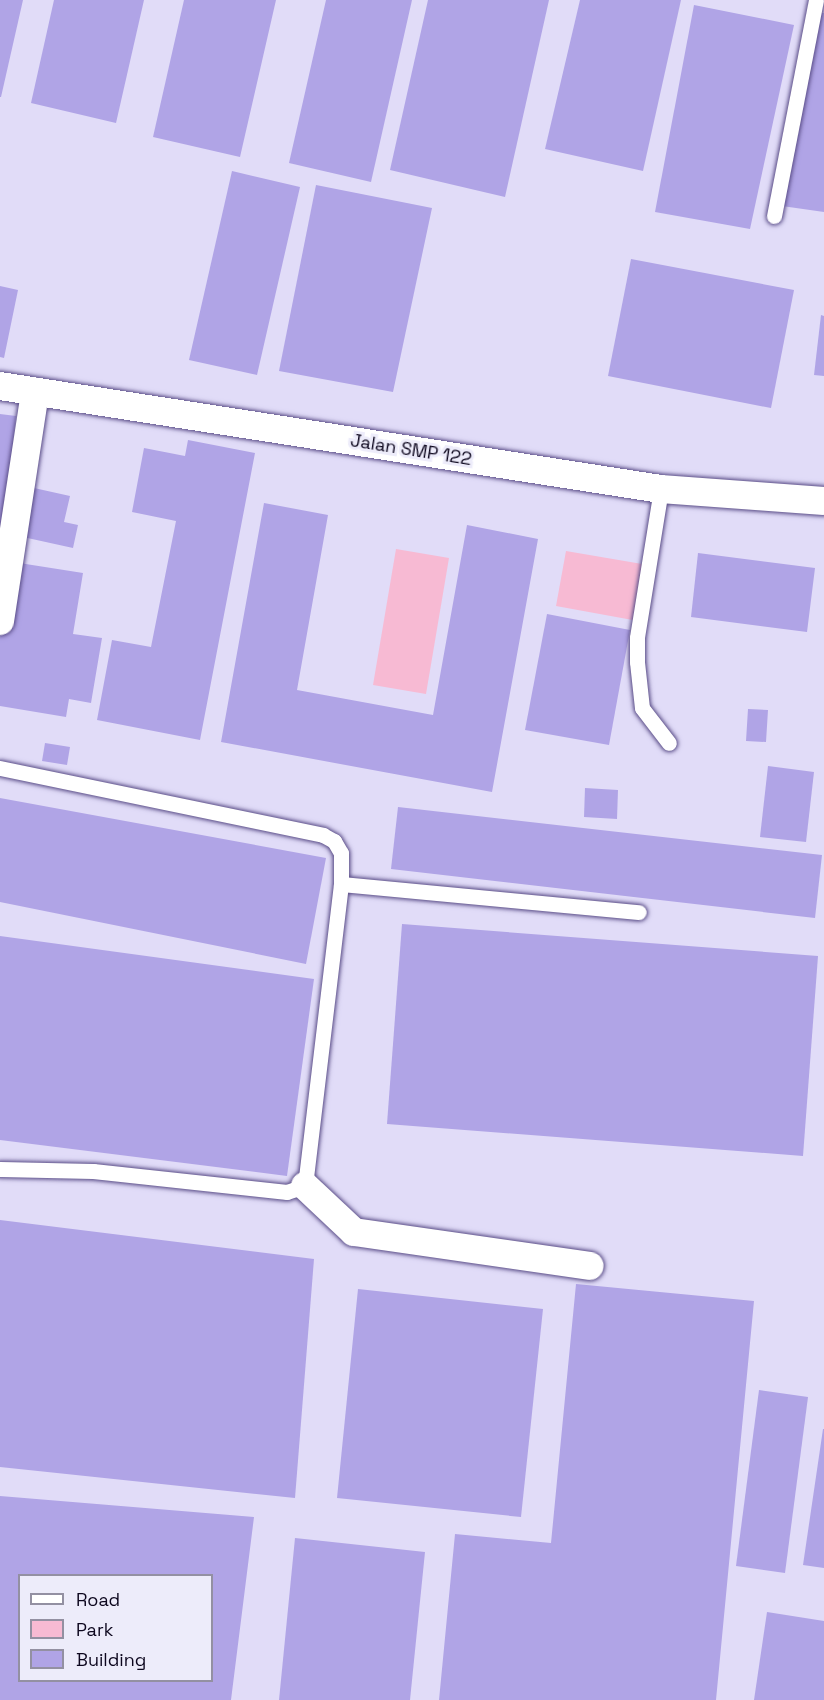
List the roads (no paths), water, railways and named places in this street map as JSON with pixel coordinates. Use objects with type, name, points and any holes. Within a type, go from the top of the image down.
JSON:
[{"type":"street","name":"Jalan SMP 122","points":[[0,386],[661,489],[824,501]]},
{"type":"street","points":[[0,621],[35,392]]},
{"type":"street","points":[[305,1186],[354,1232],[590,1266]]},
{"type":"lane","points":[[774,216],[816,0]]},
{"type":"lane","points":[[661,489],[637,662],[645,717],[669,743]]},
{"type":"lane","points":[[0,768],[323,835],[334,841],[340,854],[341,884],[305,1186],[286,1192],[93,1171],[0,1169]]},
{"type":"lane","points":[[341,884],[639,912]]}]
